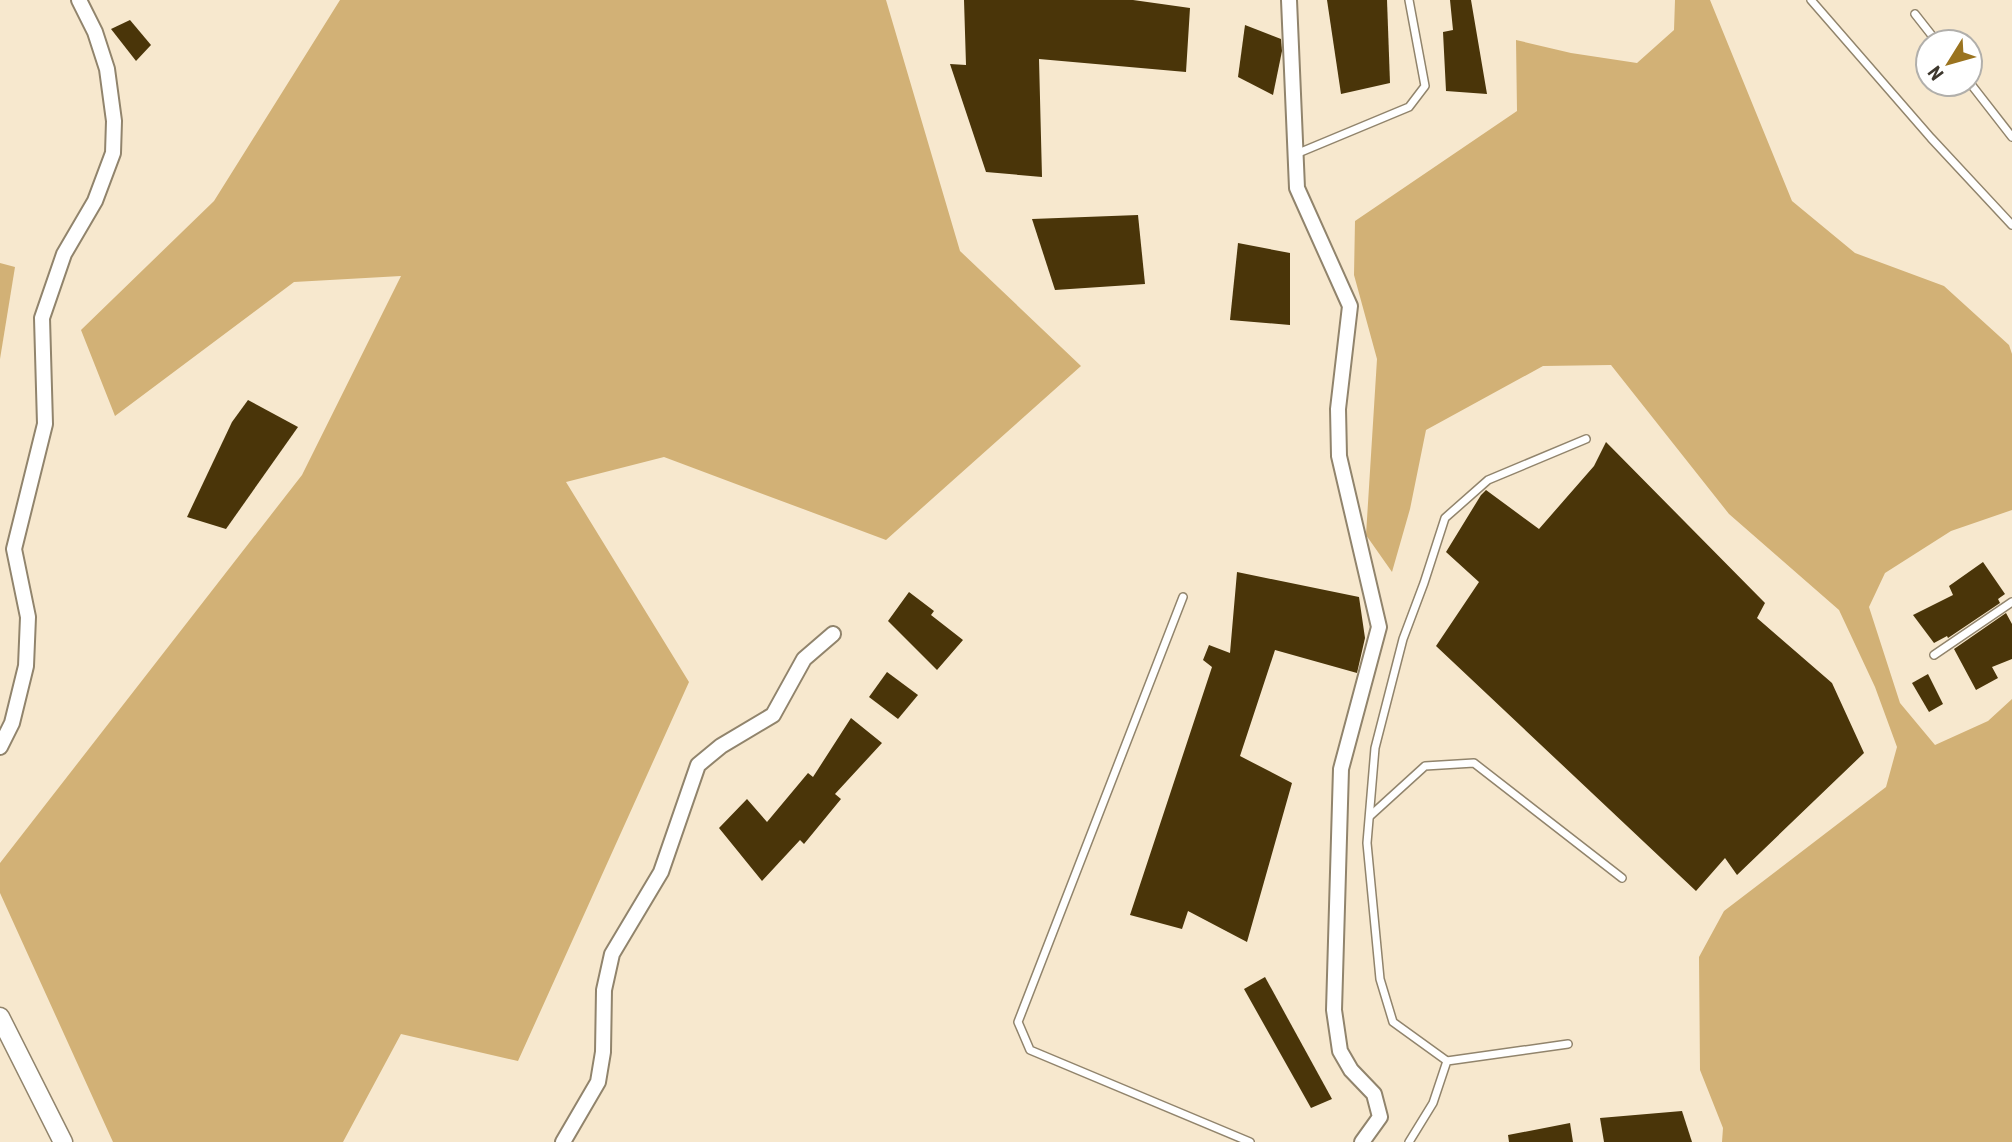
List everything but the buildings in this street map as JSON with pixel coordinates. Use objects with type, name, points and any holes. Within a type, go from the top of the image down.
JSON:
[{"type":"street","points":[[0,747],[12,723],[26,666],[29,617],[14,549],[45,424],[42,318],[64,254],[95,201],[113,153],[114,121],[107,69],[95,32],[79,0]]},
{"type":"street","points":[[1289,0],[1297,188],[1350,306],[1338,409],[1339,456],[1379,627],[1341,769],[1334,1010],[1340,1051],[1351,1070],[1374,1094],[1380,1117],[1362,1142]]},
{"type":"street","points":[[563,1142],[598,1082],[603,1052],[604,990],[612,954],[661,872],[698,765],[721,746],[773,715],[804,659],[833,634]]},
{"type":"street","points":[[0,1017],[64,1142]]},
{"type":"lane","points":[[1296,154],[1409,107],[1425,86],[1409,0]]},
{"type":"lane","points":[[1811,0],[1931,138],[2012,225]]},
{"type":"lane","points":[[1915,15],[1926,28]]},
{"type":"lane","points":[[1982,98],[2012,137]]},
{"type":"lane","points":[[1568,1044],[1447,1061],[1393,1022],[1380,979],[1367,843],[1376,748],[1396,663],[1445,518],[1488,480],[1586,439]]},
{"type":"lane","points":[[1183,597],[1018,1022],[1030,1050],[1250,1142]]},
{"type":"lane","points":[[1934,654],[2012,602]]},
{"type":"lane","points":[[1370,816],[1425,766],[1474,763],[1622,878]]},
{"type":"lane","points":[[1409,1142],[1433,1103],[1447,1061]]},
{"type":"shaded area","points":[[340,0],[886,0],[960,251],[1081,366],[886,540],[664,457],[566,482],[689,682],[518,1061],[401,1034],[343,1142],[113,1142],[0,893],[0,863],[302,475],[401,276],[294,282],[115,416],[81,330],[214,201]]},
{"type":"shaded area","points":[[1675,0],[1710,0],[1792,201],[1855,253],[1944,286],[2009,345],[2012,354],[2012,510],[1951,531],[1885,573],[1869,607],[1900,703],[1935,745],[1988,721],[2012,699],[2012,1142],[1722,1142],[1723,1128],[1700,1070],[1699,957],[1724,911],[1886,787],[1897,747],[1875,687],[1839,610],[1729,514],[1611,365],[1543,366],[1426,430],[1410,509],[1392,572],[1366,535],[1377,359],[1354,275],[1355,221],[1517,111],[1516,40],[1571,53],[1637,63],[1674,30]]},
{"type":"shaded area","points":[[0,263],[15,267],[0,359]]}]
